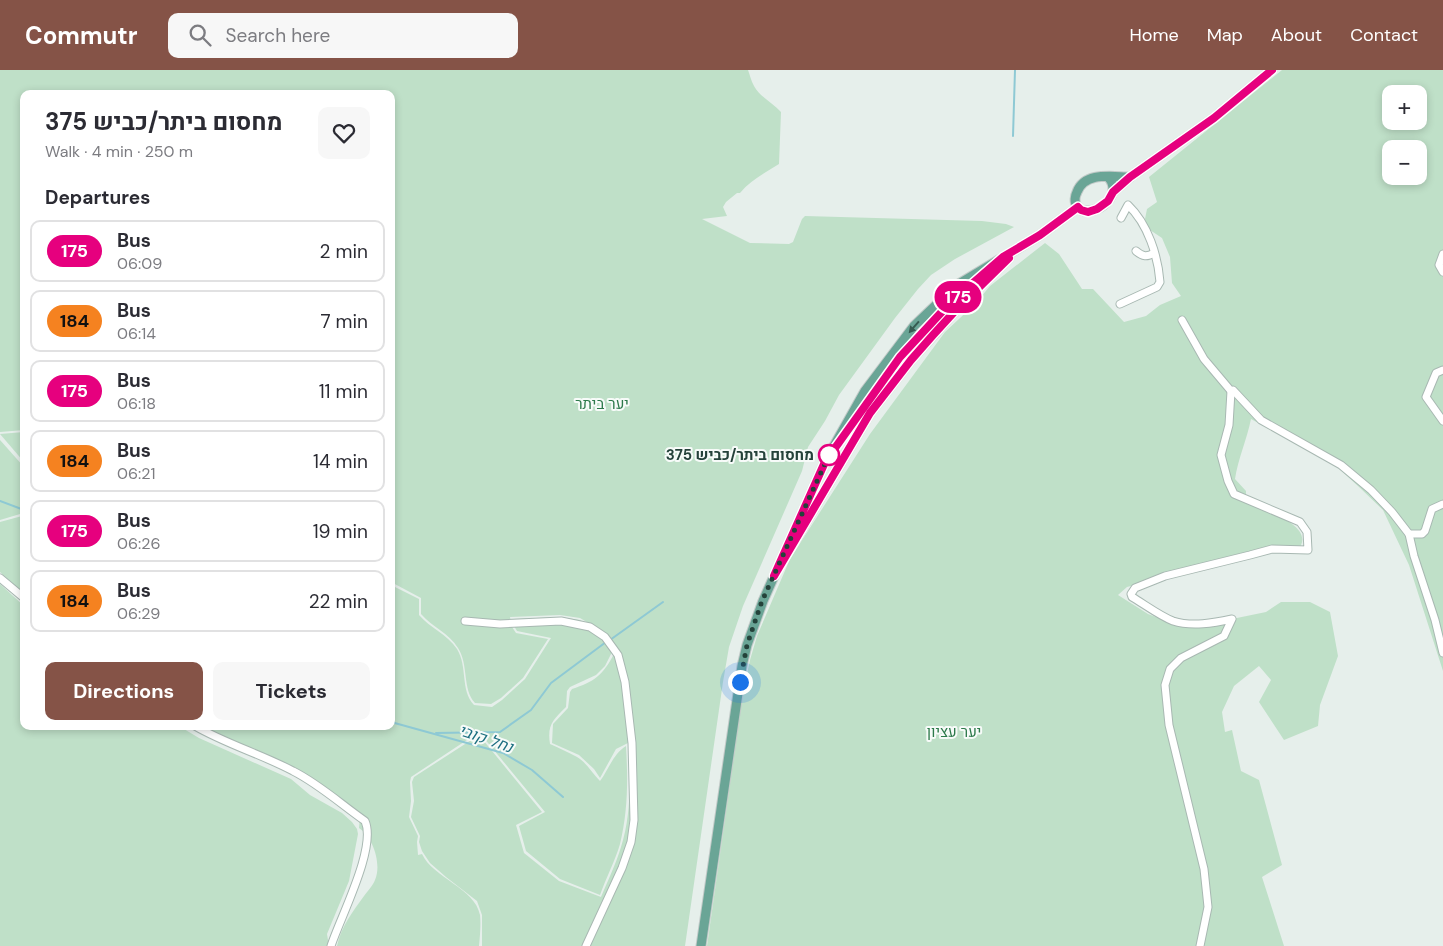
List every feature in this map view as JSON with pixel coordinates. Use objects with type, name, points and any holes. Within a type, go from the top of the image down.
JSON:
[{"type":"main road","points":[[1130,177],[1108,178],[1097,176],[1088,180],[1078,188],[1075,197],[1076,206],[1088,212],[1097,209],[1108,201],[1113,192],[1130,177],[1214,118],[1272,70]]},
{"type":"main road","points":[[1108,178],[1114,186],[1113,192]]},
{"type":"main road","points":[[701,946],[742,666],[747,645],[762,601],[825,462],[900,357],[950,303],[1003,257],[1040,235],[1078,207]]},
{"type":"main road","points":[[774,576],[870,413],[911,360],[955,311],[1022,246]]},
{"type":"street","points":[[1120,304],[1157,286],[1160,282],[1158,264],[1148,236],[1136,212],[1128,205],[1121,218]]},
{"type":"street","points":[[1136,250],[1141,255],[1147,257],[1154,253]]},
{"type":"street","points":[[1443,254],[1439,265],[1443,272]]},
{"type":"street","points":[[1182,320],[1204,359],[1231,391],[1233,390],[1261,420],[1342,465],[1372,490],[1392,512],[1409,534],[1414,556],[1436,620],[1443,653]]},
{"type":"street","points":[[1443,370],[1436,373],[1426,397],[1443,421]]},
{"type":"street","points":[[1200,946],[1208,907],[1207,889],[1169,724],[1165,685],[1170,669],[1181,658],[1224,636],[1232,619],[1212,623],[1173,621],[1132,597],[1131,594],[1135,588],[1165,576],[1250,554],[1272,550],[1308,550],[1307,532],[1300,522],[1234,494],[1231,488],[1221,455],[1229,424],[1231,391]]},
{"type":"street","points":[[1409,534],[1422,534],[1425,531],[1432,509],[1443,504]]},
{"type":"street","points":[[0,578],[20,595]]},
{"type":"street","points":[[465,621],[500,624],[560,621],[590,627],[605,637],[618,655],[625,682],[632,743],[634,820],[631,842],[622,868],[586,946]]},
{"type":"street","points":[[202,730],[214,737],[268,758],[295,772],[365,821],[368,827],[365,853],[331,946]]},
{"type":"green space","name":"יער ביתר","points":[[0,70],[748,70],[757,90],[781,112],[779,164],[753,180],[740,193],[737,193],[726,202],[723,207],[727,216],[702,219],[750,243],[789,244],[793,242],[805,216],[982,221],[1014,227],[955,259],[931,275],[895,318],[839,395],[808,447],[802,471],[743,606],[729,647],[685,946],[482,946],[482,915],[477,901],[430,863],[422,851],[419,842],[420,836],[411,817],[414,801],[412,782],[414,777],[479,735],[542,812],[516,825],[524,853],[559,881],[601,897],[625,834],[630,782],[628,743],[616,749],[600,778],[594,769],[579,755],[552,743],[553,724],[568,708],[570,692],[572,689],[586,684],[597,677],[614,654],[612,652],[605,666],[596,675],[570,687],[567,691],[566,707],[554,719],[549,732],[550,744],[581,759],[600,781],[614,757],[626,746],[627,795],[623,832],[600,895],[560,879],[526,851],[519,826],[545,812],[479,732],[411,777],[409,817],[418,836],[418,855],[422,854],[435,870],[462,890],[477,906],[480,915],[479,946],[337,946],[344,926],[373,884],[377,874],[375,851],[364,832],[359,828],[360,817],[318,785],[205,730],[395,730],[395,587],[419,599],[419,615],[457,649],[462,663],[467,692],[474,705],[492,707],[502,700],[525,679],[551,638],[517,631],[513,619],[560,617],[580,620],[595,629],[595,627],[580,618],[560,615],[510,617],[512,627],[516,633],[548,639],[523,678],[501,698],[491,704],[475,703],[468,691],[463,662],[458,648],[450,638],[421,614],[421,598],[395,584],[395,90],[20,90],[20,430],[0,432]]},
{"type":"green space","name":"יער עציון","points":[[1282,70],[1443,70],[1443,671],[1409,565],[1383,510],[1335,465],[1251,419],[1235,479],[1246,491],[1246,502],[1275,514],[1295,526],[1301,534],[1302,542],[1297,551],[1256,553],[1127,587],[1118,595],[1148,614],[1179,623],[1232,619],[1266,612],[1281,602],[1310,602],[1330,612],[1338,656],[1320,705],[1318,726],[1284,740],[1259,702],[1271,680],[1259,666],[1234,686],[1222,712],[1225,732],[1232,730],[1241,771],[1259,780],[1282,865],[1262,877],[1284,946],[707,946],[743,692],[757,636],[790,559],[870,434],[945,332],[975,304],[990,286],[1045,243],[1059,254],[1082,289],[1093,289],[1124,322],[1146,316],[1160,305],[1181,296],[1172,283],[1170,257],[1162,238],[1147,228],[1145,219],[1147,209],[1157,202],[1149,177]]},
{"type":"green space","points":[[20,432],[20,457],[0,434]]},
{"type":"green space","points":[[0,440],[20,462],[20,514],[0,520]]},
{"type":"green space","points":[[20,517],[20,590],[0,572],[0,522]]},
{"type":"green space","points":[[0,584],[20,602],[20,730],[186,730],[199,738],[291,779],[310,795],[342,813],[357,829],[358,834],[349,881],[327,934],[329,946],[0,946]]},
{"type":"waterway","points":[[1013,136],[1015,70]]},
{"type":"waterway","name":"נחל קובי","points":[[0,501],[20,508]]},
{"type":"waterway","points":[[610,640],[663,602]]},
{"type":"waterway","points":[[436,733],[500,732],[531,710],[551,683],[606,642]]},
{"type":"waterway","name":"נחל קובי","points":[[395,723],[503,753],[532,770],[563,797]]},
{"type":"bus line","name":"175","points":[[1009,258],[933,335],[870,413],[774,576],[825,462],[900,357],[950,303],[1003,257],[1040,235],[1078,207],[1088,212],[1097,209],[1108,201],[1113,192],[1130,177],[1214,118],[1272,70]]},
{"type":"place","name":"מחסום ביתר/כביש 375","points":[[829,455]]},
{"type":"route","points":[[740,682],[747,645],[762,601],[829,455]]}]
